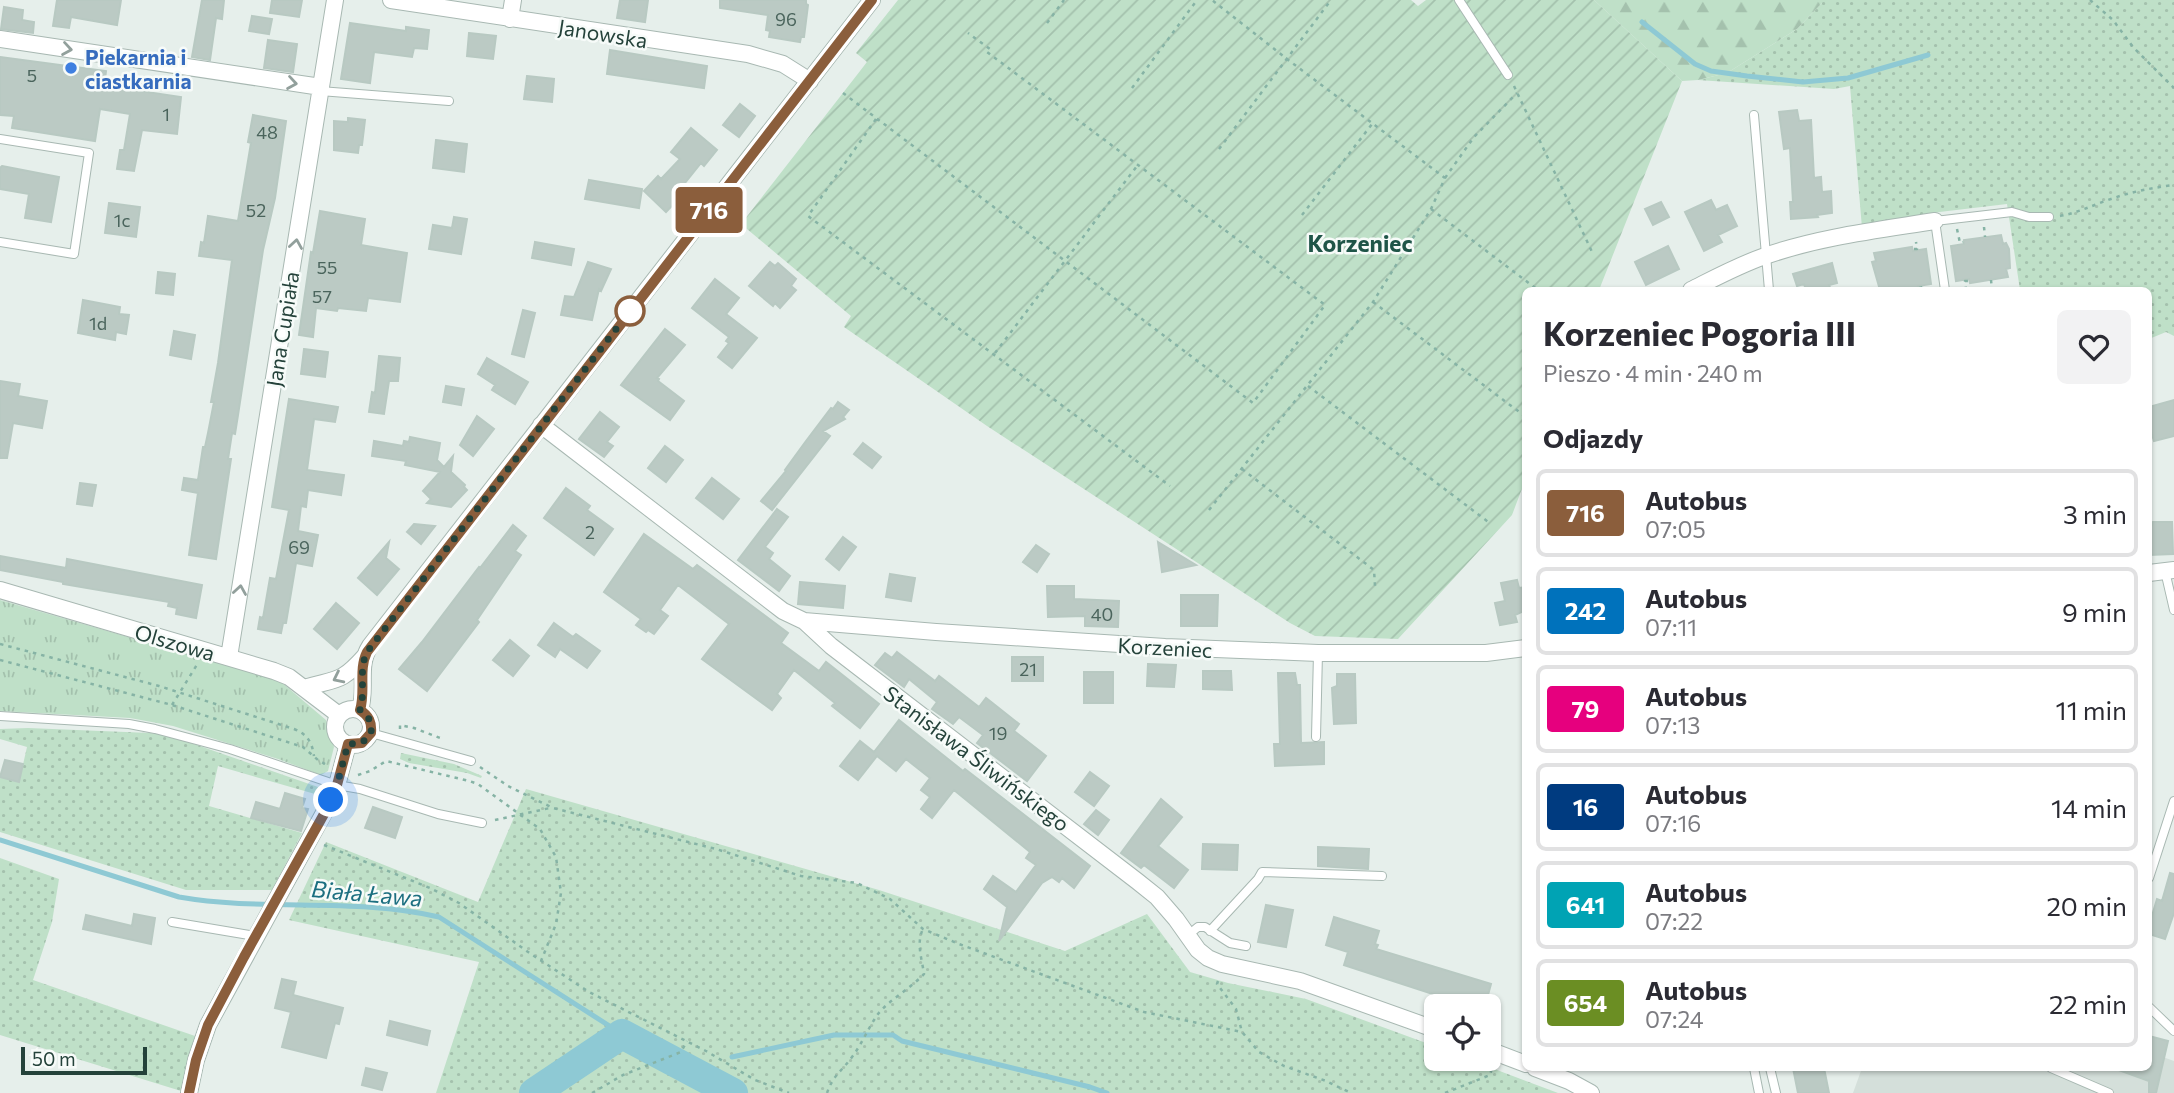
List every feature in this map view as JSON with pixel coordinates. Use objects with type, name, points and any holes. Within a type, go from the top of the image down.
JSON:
[{"type":"street","name":"Jana Cupiała","points":[[229,657],[335,0]]},
{"type":"street","name":"Janowska","points":[[391,0],[747,54],[783,64],[810,80]]},
{"type":"street","points":[[510,19],[513,0]]},
{"type":"street","points":[[304,688],[344,677],[365,656],[872,0]]},
{"type":"street","points":[[0,39],[321,89]]},
{"type":"street","points":[[1697,287],[1766,255],[1855,234],[1935,221]]},
{"type":"street","name":"Stanisława Śliwińskiego","points":[[541,425],[783,611],[804,621],[831,646],[1137,881],[1157,897],[1198,950],[1208,958],[1222,964],[1300,981],[1424,1025]]},
{"type":"street","name":"Olszowa","points":[[0,590],[274,671],[289,677],[339,716]]},
{"type":"street","name":"Korzeniec","points":[[804,621],[1095,643],[1318,653],[1486,653],[1522,648]]},
{"type":"street","points":[[360,710],[362,665],[365,656]]},
{"type":"street","points":[[349,709],[360,710],[371,722],[371,733],[362,743],[343,742],[335,726],[339,716],[349,709]]},
{"type":"street","points":[[189,1093],[196,1060],[215,1009],[324,814],[337,785],[348,744]]},
{"type":"street","points":[[1501,1054],[1522,1062]]},
{"type":"street","points":[[1543,1071],[1591,1093]]},
{"type":"lane","points":[[1459,0],[1508,75]]},
{"type":"lane","points":[[321,89],[449,101]]},
{"type":"lane","points":[[1754,115],[1769,287]]},
{"type":"lane","points":[[0,139],[89,153],[74,254],[0,243]]},
{"type":"lane","points":[[1945,287],[1935,221],[2012,212],[2029,217],[2049,217]]},
{"type":"lane","points":[[2163,571],[2174,610]]},
{"type":"lane","points":[[1317,737],[1318,653]]},
{"type":"lane","points":[[0,716],[129,724],[155,729],[230,749],[337,785],[360,789],[439,814],[482,823]]},
{"type":"lane","points":[[371,733],[471,761]]},
{"type":"lane","points":[[2152,869],[2174,802]]},
{"type":"lane","points":[[1210,931],[1262,872],[1382,877]]},
{"type":"lane","points":[[172,922],[255,936]]},
{"type":"lane","points":[[1187,936],[1198,927],[1205,927],[1230,943],[1246,946]]},
{"type":"lane","points":[[2152,1010],[2174,1031]]},
{"type":"lane","points":[[1755,1071],[1759,1093]]},
{"type":"lane","points":[[1771,1071],[1776,1093]]},
{"type":"lane","points":[[2058,1071],[2109,1093]]},
{"type":"lane","points":[[2082,1093],[2086,1082]]},
{"type":"path","points":[[1047,23],[1064,0]]},
{"type":"path","points":[[1132,88],[1198,0]]},
{"type":"path","points":[[1212,0],[1287,60],[1445,178]]},
{"type":"path","points":[[1219,149],[1331,0]]},
{"type":"path","points":[[2090,0],[2113,20],[2133,47],[2174,88]]},
{"type":"path","points":[[843,93],[1253,403],[1325,305],[987,52],[990,49],[968,33]]},
{"type":"path","points":[[1508,75],[1593,254]]},
{"type":"path","points":[[1209,510],[1373,302],[1431,209],[1445,178],[1474,137],[1517,93]]},
{"type":"path","points":[[876,119],[808,216],[1170,486]]},
{"type":"path","points":[[1302,215],[1372,124]]},
{"type":"path","points":[[994,354],[1137,166]]},
{"type":"path","points":[[2049,217],[2081,211],[2140,190],[2174,185]]},
{"type":"path","points":[[1431,209],[1534,287]]},
{"type":"path","points":[[1958,229],[1959,243],[1963,242]]},
{"type":"path","points":[[1914,249],[1917,249],[1915,235]]},
{"type":"path","points":[[1991,280],[1991,287]]},
{"type":"path","points":[[1966,287],[1965,281],[1968,281]]},
{"type":"path","points":[[1373,302],[1522,413]]},
{"type":"path","points":[[1308,386],[1490,524]]},
{"type":"path","points":[[1242,469],[1374,570],[1375,586]]},
{"type":"path","points":[[0,644],[180,692],[301,732],[312,743],[316,759]]},
{"type":"path","points":[[172,705],[205,651]]},
{"type":"path","points":[[0,660],[172,705],[303,747],[316,759],[330,766]]},
{"type":"path","points":[[400,727],[414,728]]},
{"type":"path","points":[[361,775],[386,761],[478,784],[540,830],[556,857],[561,893],[556,925],[541,961]]},
{"type":"path","points":[[471,761],[508,786],[553,808],[716,849],[800,876],[857,883],[890,899],[923,929],[1144,1012],[1242,1032]]},
{"type":"path","points":[[482,823],[553,808]]},
{"type":"path","points":[[319,843],[430,888],[460,904],[589,992],[687,1041],[755,1080],[789,1093]]},
{"type":"path","points":[[827,1093],[832,1079],[861,1045],[879,1013],[924,974],[920,948],[923,929]]},
{"type":"path","points":[[1222,964],[1217,984],[1236,1009],[1242,1032],[1259,1052],[1284,1066],[1351,1093]]},
{"type":"path","points":[[592,1093],[643,1066],[681,1052],[687,1041]]},
{"type":"path","points":[[1445,1093],[1490,1075],[1490,1071]]},
{"type":"shaded area","points":[[2152,1053],[2174,1061],[2174,1093],[1853,1093],[1861,1071],[2152,1071]]},
{"type":"green space","points":[[898,0],[1411,0],[1418,6],[1426,0],[1594,0],[1682,81],[1600,287],[1522,287],[1522,489],[1512,515],[1398,639],[1315,636],[1290,623],[987,426],[844,327],[851,316],[741,224],[867,62],[856,53]]},
{"type":"green space","points":[[1594,0],[1822,0],[1822,3],[1797,29],[1727,73],[1682,81]]},
{"type":"green space","points":[[1822,0],[2174,0],[2174,336],[2166,332],[2152,338],[2152,287],[2020,287],[2007,204],[1931,213],[1862,228],[1850,86],[1834,89],[1698,80],[1727,73],[1797,29]]},
{"type":"green space","points":[[0,600],[280,681],[326,720],[334,747],[328,771],[321,775],[173,726],[130,718],[0,711]]},
{"type":"green space","points":[[28,728],[171,736],[318,787],[322,796],[218,766],[209,806],[302,833],[272,890],[186,890],[0,832],[0,777],[19,782],[27,747],[0,739],[0,729]]},
{"type":"green space","points":[[401,753],[454,764],[482,776],[481,778],[409,763],[400,759]]},
{"type":"green space","points":[[526,789],[879,890],[1065,951],[1147,914],[1190,972],[1306,999],[1424,1042],[1424,1071],[1500,1071],[1558,1093],[436,1093],[479,962],[289,920],[326,842],[478,902]]},
{"type":"green space","points":[[0,858],[59,879],[52,922],[33,980],[195,1036],[181,1091],[0,1035]]},
{"type":"building","points":[[57,0],[121,0],[117,25],[71,17],[69,28],[53,26]]},
{"type":"building","points":[[202,0],[224,0],[222,19],[216,18],[210,60],[192,57]]},
{"type":"building","points":[[272,0],[302,0],[299,17],[270,13]]},
{"type":"building","points":[[620,0],[648,0],[645,22],[617,18]]},
{"type":"building","points":[[720,0],[806,0],[808,5],[804,37],[801,37],[800,42],[769,37],[770,31],[766,30],[768,15],[720,8]]},
{"type":"building","points":[[4,7],[23,10],[22,20],[34,22],[33,33],[1,29]]},
{"type":"building","points":[[252,16],[272,19],[269,34],[249,31]]},
{"type":"building","points":[[350,23],[406,31],[406,27],[429,30],[427,49],[414,48],[412,57],[374,52],[370,83],[341,79]]},
{"type":"building","points":[[469,33],[496,36],[493,59],[467,56]]},
{"type":"building","points":[[268,40],[297,44],[293,72],[264,68]]},
{"type":"building","points":[[610,50],[707,66],[704,88],[607,74]]},
{"type":"building","points":[[0,57],[106,71],[105,79],[141,84],[140,91],[181,97],[177,134],[142,130],[134,171],[117,169],[120,150],[124,150],[130,114],[100,109],[95,141],[12,128],[14,116],[0,115]]},
{"type":"building","points":[[527,76],[554,79],[552,102],[524,99]]},
{"type":"building","points":[[740,104],[755,116],[739,137],[723,125]]},
{"type":"building","points":[[1797,110],[1799,121],[1811,120],[1814,178],[1821,177],[1822,192],[1831,191],[1832,213],[1791,219],[1790,202],[1793,202],[1790,148],[1784,149],[1779,112]]},
{"type":"building","points":[[253,115],[286,121],[235,434],[232,433],[228,459],[231,459],[216,559],[189,555],[198,493],[182,490],[184,478],[198,480],[214,402],[211,402],[232,260],[199,256],[208,216],[238,221]]},
{"type":"building","points":[[348,118],[365,120],[362,145],[359,145],[358,153],[334,150],[334,121],[348,122]]},
{"type":"building","points":[[691,128],[717,150],[704,166],[701,163],[681,188],[685,192],[666,212],[644,191],[658,176],[661,179],[680,159],[671,152]]},
{"type":"building","points":[[436,140],[467,144],[464,172],[433,168]]},
{"type":"building","points":[[2,166],[59,177],[51,222],[25,218],[29,194],[0,189]]},
{"type":"building","points":[[589,180],[642,189],[639,208],[585,199]]},
{"type":"building","points":[[1711,200],[1716,210],[1727,205],[1737,226],[1718,235],[1722,242],[1704,251],[1685,212]]},
{"type":"building","points":[[1661,202],[1669,217],[1653,225],[1645,209]]},
{"type":"building","points":[[109,203],[140,207],[136,237],[105,233]]},
{"type":"building","points":[[320,211],[365,219],[361,245],[407,253],[400,302],[368,298],[366,311],[316,308],[313,337],[299,335]]},
{"type":"building","points":[[454,217],[467,219],[461,254],[429,249],[433,225],[452,228]]},
{"type":"building","points":[[2001,235],[2003,244],[2006,243],[2009,249],[2010,268],[2006,269],[2008,277],[1970,283],[1969,279],[1956,281],[1951,246],[1964,244],[1964,240]]},
{"type":"building","points":[[535,242],[574,249],[571,265],[532,258]]},
{"type":"building","points":[[1668,246],[1679,269],[1646,285],[1635,262]]},
{"type":"building","points":[[1912,247],[1913,251],[1926,249],[1931,284],[1918,287],[1879,287],[1872,262],[1876,261],[1874,253]]},
{"type":"building","points":[[588,262],[611,269],[601,291],[599,289],[592,320],[561,315],[565,296],[574,297]]},
{"type":"building","points":[[770,262],[775,266],[778,263],[796,279],[791,286],[796,290],[780,308],[775,303],[773,306],[749,286]]},
{"type":"building","points":[[1832,263],[1837,283],[1829,285],[1830,287],[1805,287],[1804,284],[1797,286],[1793,274]]},
{"type":"building","points":[[158,272],[175,274],[173,295],[156,293]]},
{"type":"building","points":[[715,279],[739,298],[726,314],[757,338],[732,368],[718,357],[729,343],[726,341],[729,337],[692,308]]},
{"type":"building","points":[[83,300],[120,307],[119,314],[129,315],[126,334],[116,332],[115,340],[78,333]]},
{"type":"building","points":[[523,310],[535,313],[524,357],[512,354]]},
{"type":"building","points":[[665,329],[685,345],[657,378],[684,401],[670,420],[621,385]]},
{"type":"building","points":[[174,331],[195,335],[191,359],[170,355]]},
{"type":"building","points":[[304,349],[328,352],[325,377],[301,374]]},
{"type":"building","points":[[379,356],[400,358],[398,381],[389,381],[384,414],[369,412],[372,392],[375,393]]},
{"type":"building","points":[[487,358],[528,382],[515,404],[492,390],[495,385],[478,374]]},
{"type":"building","points":[[0,381],[20,384],[18,396],[47,401],[42,428],[13,423],[7,458],[0,458]]},
{"type":"building","points":[[446,386],[464,389],[461,405],[443,402]]},
{"type":"building","points":[[289,399],[338,407],[335,422],[314,419],[307,470],[344,475],[341,495],[308,490],[306,507],[301,506],[298,531],[318,535],[312,566],[296,563],[286,623],[283,623],[281,633],[258,629],[260,617],[263,618],[270,578],[276,579],[289,510],[272,507]]},
{"type":"building","points":[[2174,400],[2174,436],[2154,441],[2152,406]]},
{"type":"building","points":[[838,402],[849,410],[843,417],[845,419],[823,431],[830,436],[772,510],[761,501]]},
{"type":"building","points":[[600,412],[619,427],[607,442],[613,446],[604,457],[579,439]]},
{"type":"building","points":[[477,416],[494,429],[473,456],[460,445]]},
{"type":"building","points":[[410,437],[440,443],[437,460],[444,467],[453,456],[451,472],[467,490],[451,507],[427,503],[431,499],[423,491],[440,472],[405,465],[406,461],[372,456],[374,441],[403,446],[404,441],[409,442]]},
{"type":"building","points":[[863,443],[881,457],[872,468],[854,454]]},
{"type":"building","points":[[665,446],[683,460],[666,482],[648,468]]},
{"type":"building","points":[[712,478],[739,499],[723,519],[696,498]]},
{"type":"building","points":[[80,483],[96,485],[92,506],[77,504]]},
{"type":"building","points":[[566,488],[590,506],[587,510],[613,529],[594,555],[544,518]]},
{"type":"building","points":[[777,509],[788,517],[765,547],[773,553],[769,559],[790,576],[779,591],[738,560]]},
{"type":"building","points":[[2153,522],[2172,522],[2173,554],[2152,555]]},
{"type":"building","points":[[414,524],[435,526],[421,544],[407,532]]},
{"type":"building","points":[[513,525],[526,536],[515,551],[521,555],[477,620],[479,622],[427,691],[399,669]]},
{"type":"building","points":[[644,534],[693,569],[697,565],[788,633],[781,643],[819,671],[826,662],[879,704],[860,728],[832,706],[835,703],[794,670],[777,694],[781,698],[772,710],[702,659],[729,624],[678,585],[660,610],[668,616],[654,634],[636,625],[641,619],[604,592]]},
{"type":"building","points":[[843,537],[856,547],[839,570],[826,559]]},
{"type":"building","points":[[389,542],[386,558],[399,569],[377,595],[358,578]]},
{"type":"building","points":[[1158,542],[1196,565],[1162,572]]},
{"type":"building","points":[[1036,545],[1049,554],[1037,572],[1023,562]]},
{"type":"building","points":[[0,556],[66,568],[67,559],[202,585],[196,618],[176,614],[177,608],[168,606],[169,602],[0,570]]},
{"type":"building","points":[[890,574],[915,578],[911,601],[886,597]]},
{"type":"building","points":[[1517,580],[1519,588],[1522,588],[1522,612],[1515,615],[1517,622],[1500,625],[1495,603],[1505,601],[1501,583]]},
{"type":"building","points":[[800,582],[845,586],[843,608],[798,604]]},
{"type":"building","points":[[1047,586],[1074,586],[1074,599],[1119,601],[1118,627],[1085,626],[1085,616],[1048,617]]},
{"type":"building","points":[[1181,595],[1218,595],[1217,626],[1181,626]]},
{"type":"building","points":[[336,603],[359,623],[337,649],[314,629]]},
{"type":"building","points":[[554,623],[600,651],[587,668],[560,649],[555,657],[538,645]]},
{"type":"building","points":[[510,640],[529,656],[513,676],[493,660]]},
{"type":"building","points":[[897,652],[935,681],[939,676],[979,707],[986,698],[1019,724],[1014,731],[1046,756],[1027,781],[977,743],[983,735],[959,717],[953,724],[932,709],[937,702],[909,679],[904,687],[875,665],[885,653],[892,658]]},
{"type":"building","points":[[1012,657],[1043,657],[1043,681],[1012,681]]},
{"type":"building","points":[[1148,664],[1176,665],[1174,687],[1147,686]]},
{"type":"building","points":[[1203,671],[1231,671],[1232,690],[1203,689]]},
{"type":"building","points":[[1084,672],[1113,672],[1113,703],[1084,703]]},
{"type":"building","points":[[1278,673],[1295,673],[1297,685],[1300,685],[1301,743],[1324,742],[1324,764],[1275,766],[1274,744],[1280,744]]},
{"type":"building","points":[[1337,674],[1355,674],[1356,723],[1334,724],[1332,688],[1337,686]]},
{"type":"building","points":[[899,720],[1090,866],[1074,888],[1062,878],[1059,882],[1052,877],[1042,883],[999,941],[1007,907],[984,889],[993,876],[1016,892],[1036,865],[1026,858],[1030,852],[954,790],[932,818],[921,809],[930,797],[921,790],[930,778],[906,759],[896,771],[877,756],[858,780],[840,766],[860,741],[874,752]]},
{"type":"building","points":[[5,760],[23,764],[19,782],[0,777]]},
{"type":"building","points":[[1090,772],[1109,786],[1094,806],[1075,792]]},
{"type":"building","points":[[285,793],[305,799],[302,808],[308,809],[301,831],[251,818],[256,802],[280,809]]},
{"type":"building","points":[[1161,799],[1182,817],[1158,846],[1188,870],[1174,888],[1144,865],[1141,868],[1121,853]]},
{"type":"building","points":[[373,807],[402,817],[395,838],[365,828]]},
{"type":"building","points":[[1096,810],[1109,820],[1098,835],[1084,824]]},
{"type":"building","points":[[1203,844],[1238,845],[1237,870],[1202,869]]},
{"type":"building","points":[[1318,847],[1369,849],[1368,869],[1318,866]]},
{"type":"building","points":[[2170,873],[2174,874],[2174,913],[2165,939],[2152,935],[2152,916],[2157,899],[2162,901]]},
{"type":"building","points":[[1266,905],[1293,910],[1286,947],[1258,942]]},
{"type":"building","points":[[134,914],[155,918],[151,944],[83,929],[86,915],[132,926]]},
{"type":"building","points":[[1334,917],[1379,931],[1376,949],[1491,984],[1488,994],[1433,994],[1344,965],[1348,952],[1326,945]]},
{"type":"building","points":[[282,979],[296,982],[293,995],[343,1008],[339,1024],[335,1023],[326,1058],[282,1047],[291,1012],[275,1008]]},
{"type":"building","points":[[390,1021],[430,1031],[427,1045],[387,1035]]},
{"type":"building","points":[[2152,1037],[2168,1041],[2156,1093],[2149,1093],[2149,1081],[2122,1071],[2152,1071]]},
{"type":"building","points":[[366,1068],[387,1073],[382,1090],[362,1085]]},
{"type":"building","points":[[1794,1071],[1825,1071],[1829,1093],[1798,1093]]},
{"type":"waterway","points":[[1642,22],[1695,64],[1711,71],[1747,76],[1803,82],[1848,78],[1928,55]]},
{"type":"waterway","name":"Biała Ława","points":[[0,840],[179,897],[244,904],[375,908],[439,917],[622,1034]]},
{"type":"waterway","points":[[534,1093],[622,1034],[733,1093]]},
{"type":"waterway","points":[[732,1057],[834,1035],[893,1035],[902,1041],[1107,1093]]},
{"type":"bus line","name":"716","points":[[189,1093],[196,1060],[215,1009],[324,814],[337,785],[348,744],[362,743],[371,733],[371,722],[360,710],[363,694],[362,665],[367,652],[872,0]]},
{"type":"place","name":"Piekarnia i ciastkarnia","points":[[71,68]]},
{"type":"district","name":"Korzeniec","points":[[1360,243]]},
{"type":"route","points":[[331,800],[348,744],[362,743],[371,733],[371,722],[360,710],[363,694],[362,665],[367,652],[630,311]]}]
